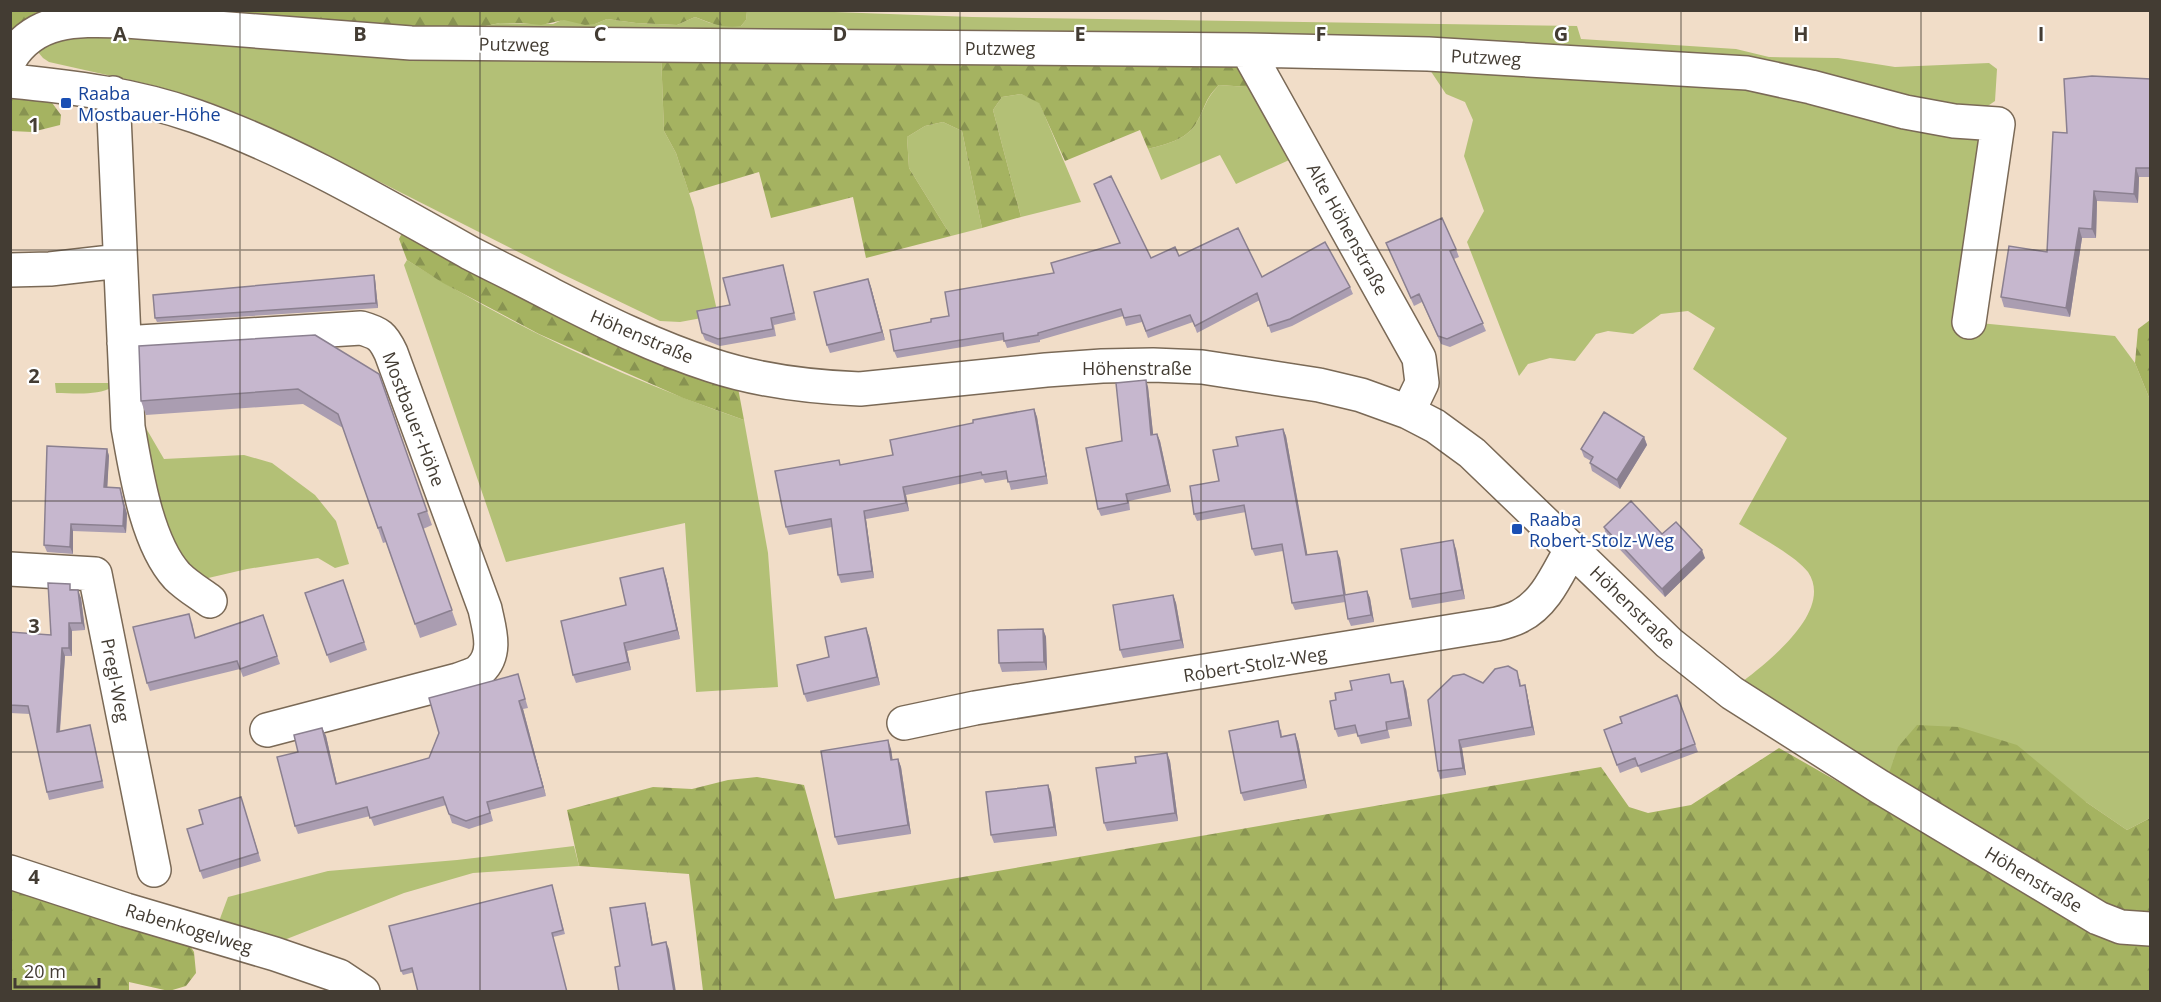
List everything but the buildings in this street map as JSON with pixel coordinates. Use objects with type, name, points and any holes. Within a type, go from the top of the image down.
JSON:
[{"type":"street","name":"Putzweg","points":[[10,59],[28,37],[43,28],[61,23],[126,21],[411,43],[1247,50],[1428,54],[1747,73],[1905,112],[1954,121],[1998,124],[1969,322]]},
{"type":"street","name":"Alte Höhenstraße","points":[[1247,50],[1413,346],[1422,371],[1422,383],[1408,412]]},
{"type":"street","name":"Höhenstraße","points":[[10,81],[113,93],[141,99],[194,116],[274,149],[390,207],[472,254],[615,327],[712,366],[780,382],[820,387],[860,388],[1102,366],[1202,367],[1320,385],[1361,395],[1408,412],[1435,426],[1472,453],[1669,643],[1732,693],[1791,732],[2098,918],[2121,927],[2151,929]]},
{"type":"street","points":[[113,93],[128,427],[146,511],[166,561],[187,586],[210,601]]},
{"type":"street","points":[[10,270],[50,269],[120,261]]},
{"type":"street","name":"Mostbauer-Höhe","points":[[124,343],[361,328],[376,333],[385,340],[391,353],[485,609],[491,650],[488,660],[479,671],[458,680],[267,730]]},
{"type":"street","name":"Robert-Stolz-Weg","points":[[904,723],[975,708],[1465,631],[1497,624],[1520,616],[1533,608],[1543,597],[1572,548]]},
{"type":"street","name":"Pregl-Weg","points":[[10,569],[95,574],[154,870]]},
{"type":"street","name":"Rabenkogelweg","points":[[10,872],[126,910],[285,957],[339,976],[363,992]]},
{"type":"green space","points":[[11,10],[747,11],[746,20],[741,26],[735,27],[718,25],[695,17],[677,25],[607,19],[585,25],[564,20],[541,25],[500,23],[466,30],[126,13],[11,39]]},
{"type":"green space","points":[[747,10],[972,17],[1577,26],[1581,39],[1736,49],[1769,57],[1838,58],[1895,67],[1989,63],[1997,69],[1995,101],[1979,112],[1812,81],[466,30],[500,23],[553,24],[564,19],[595,24],[607,19],[677,25],[695,17],[710,23],[741,26],[746,20]]},
{"type":"green space","points":[[62,31],[661,53],[664,131],[676,153],[694,208],[718,315],[680,322],[660,321],[240,114],[156,86],[49,62],[38,52]]},
{"type":"green space","points":[[661,53],[1247,57],[1263,88],[1219,85],[1208,99],[1193,128],[1182,137],[1169,143],[1148,149],[1140,130],[1065,161],[1039,103],[1021,94],[1002,97],[993,110],[1021,217],[982,228],[962,131],[943,122],[925,126],[907,137],[909,168],[951,236],[866,258],[853,197],[771,218],[759,172],[689,193],[676,153],[664,131]]},
{"type":"green space","points":[[1424,61],[1714,78],[1977,137],[1983,145],[1969,322],[2115,336],[2135,363],[2150,400],[2150,818],[2127,830],[2086,802],[1887,779],[1738,685],[1764,665],[1793,636],[1805,620],[1812,604],[1814,588],[1808,572],[1786,553],[1739,524],[1787,438],[1693,369],[1715,328],[1688,311],[1661,314],[1633,334],[1608,331],[1596,334],[1575,361],[1550,358],[1528,364],[1519,376],[1467,242],[1484,211],[1464,156],[1473,120],[1465,102],[1446,94]]},
{"type":"green space","points":[[1219,85],[1263,88],[1298,156],[1236,184],[1220,155],[1161,180],[1148,149],[1176,140],[1188,133]]},
{"type":"green space","points":[[1021,94],[1039,102],[1081,202],[1021,217],[993,110],[1002,97]]},
{"type":"green space","points":[[10,96],[50,100],[61,115],[60,125],[32,132],[11,131]]},
{"type":"green space","points":[[943,122],[962,131],[982,228],[951,236],[909,168],[907,137],[925,126]]},
{"type":"green space","points":[[403,231],[738,388],[744,420],[683,398],[539,334],[443,283],[407,260],[399,239]]},
{"type":"green space","points":[[407,260],[488,308],[571,350],[657,387],[744,420],[768,553],[778,687],[696,692],[685,523],[506,562],[404,265]]},
{"type":"green space","points":[[2150,320],[2150,400],[2135,363],[2138,329]]},
{"type":"green space","points":[[55,383],[112,383],[113,387],[93,393],[56,393]]},
{"type":"green space","points":[[143,423],[164,459],[244,455],[272,463],[315,495],[336,521],[349,564],[335,568],[318,558],[247,569],[191,582],[162,539]]},
{"type":"green space","points":[[1917,725],[1959,727],[2017,745],[2086,802],[2127,830],[2150,818],[2150,919],[2123,917],[1887,779],[1898,747]]},
{"type":"green space","points":[[1779,748],[2117,941],[2150,944],[2150,991],[703,991],[689,874],[579,866],[567,810],[653,787],[692,789],[728,780],[757,777],[804,785],[835,899],[1601,767],[1629,807],[1648,813],[1691,805]]},
{"type":"green space","points":[[574,846],[579,866],[473,873],[404,893],[279,942],[218,924],[228,897],[328,871],[457,860]]},
{"type":"green space","points":[[11,884],[186,939],[194,952],[196,973],[186,986],[169,991],[129,982],[129,991],[11,992]]},
{"type":"place","name":"Raaba Mostbauer-Höhe","points":[[66,103]]},
{"type":"place","name":"Raaba Robert-Stolz-Weg","points":[[1517,529]]}]
